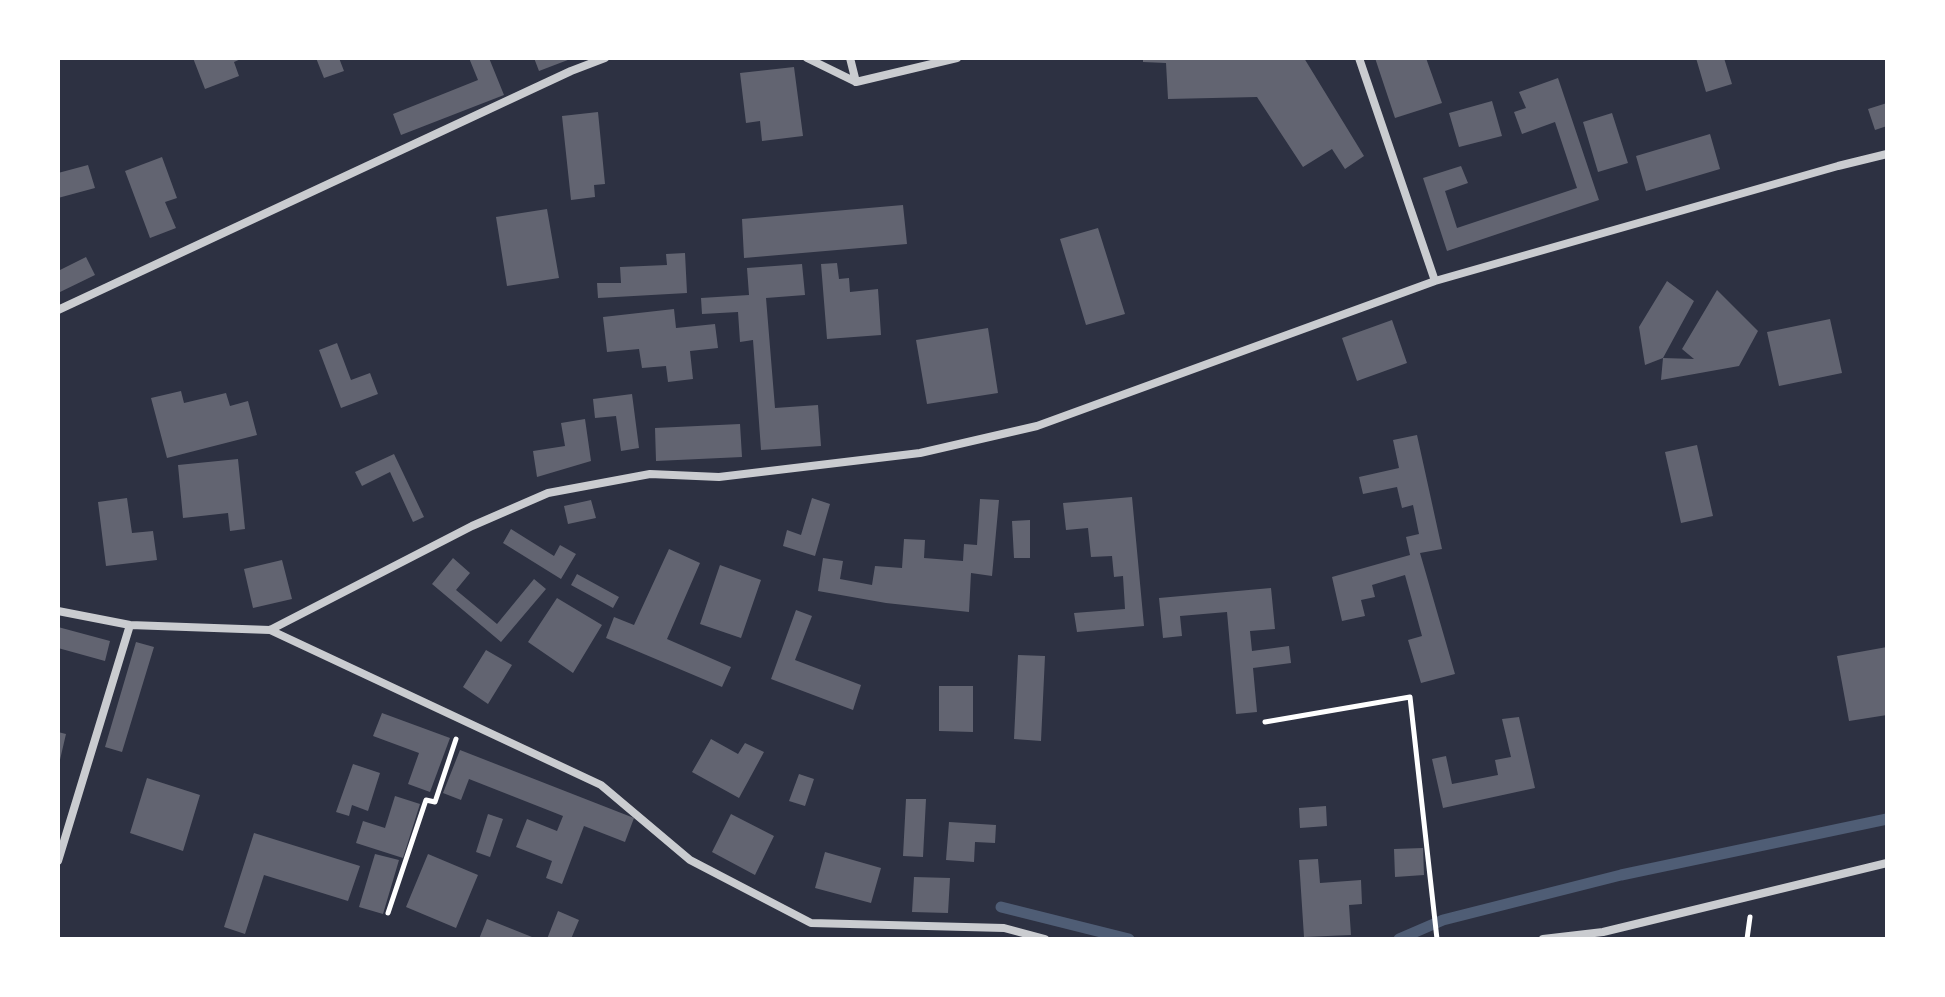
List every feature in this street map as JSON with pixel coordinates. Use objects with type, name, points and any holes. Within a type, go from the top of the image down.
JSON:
[{"type":"street","points":[[58,310],[571,71],[605,58]]},
{"type":"street","points":[[807,58],[856,82],[957,58]]},
{"type":"street","points":[[850,58],[856,82]]},
{"type":"street","points":[[1359,58],[1435,281]]},
{"type":"street","points":[[270,630],[472,526],[548,493],[650,474],[719,477],[920,453],[1037,426],[1435,281],[1887,154]]},
{"type":"street","points":[[58,611],[130,625],[270,630],[601,785],[690,860],[811,923],[1004,928],[1045,939]]},
{"type":"street","points":[[58,861],[130,625]]},
{"type":"street","points":[[1543,939],[1603,932],[1887,863]]},
{"type":"path","points":[[1265,722],[1410,697],[1437,939]]},
{"type":"path","points":[[388,913],[426,800],[435,802],[461,722]]},
{"type":"building","points":[[193,58],[243,58],[234,62],[239,76],[205,89]]},
{"type":"building","points":[[316,58],[339,58],[344,71],[324,78]]},
{"type":"building","points":[[469,58],[489,58],[504,95],[401,135],[393,114],[478,80]]},
{"type":"building","points":[[534,58],[573,58],[539,71]]},
{"type":"building","points":[[1143,58],[1304,58],[1364,156],[1345,169],[1332,149],[1303,167],[1257,97],[1168,99],[1166,63],[1143,62]]},
{"type":"building","points":[[1375,58],[1426,58],[1442,103],[1395,118]]},
{"type":"building","points":[[1696,58],[1724,58],[1732,84],[1706,92]]},
{"type":"building","points":[[794,67],[803,136],[762,141],[760,121],[746,123],[740,73]]},
{"type":"building","points":[[1558,78],[1599,200],[1447,251],[1423,178],[1461,166],[1468,183],[1445,191],[1457,228],[1577,188],[1555,122],[1522,134],[1514,112],[1526,108],[1519,92]]},
{"type":"building","points":[[1492,101],[1502,136],[1459,147],[1449,113]]},
{"type":"building","points":[[1887,103],[1887,126],[1875,130],[1868,109]]},
{"type":"building","points":[[598,112],[605,184],[594,185],[595,197],[571,200],[562,116]]},
{"type":"building","points":[[1612,113],[1628,163],[1598,172],[1583,122]]},
{"type":"building","points":[[1710,134],[1720,169],[1646,191],[1636,156]]},
{"type":"building","points":[[162,157],[177,198],[165,202],[176,228],[150,238],[125,171]]},
{"type":"building","points":[[88,165],[95,188],[58,198],[58,173]]},
{"type":"building","points":[[903,205],[907,244],[744,258],[742,219]]},
{"type":"building","points":[[547,209],[559,278],[507,286],[496,217]]},
{"type":"building","points":[[1098,228],[1125,314],[1086,325],[1060,239]]},
{"type":"building","points":[[685,253],[687,293],[598,298],[597,283],[621,283],[620,267],[667,265],[666,254]]},
{"type":"building","points":[[86,257],[95,275],[58,293],[58,271]]},
{"type":"building","points":[[837,263],[839,279],[849,278],[850,292],[878,289],[881,335],[827,339],[821,264]]},
{"type":"building","points":[[802,264],[805,295],[766,298],[775,408],[818,405],[821,446],[761,450],[753,340],[740,342],[738,312],[702,314],[701,298],[749,295],[747,268]]},
{"type":"building","points":[[1667,281],[1694,301],[1663,358],[1645,365],[1639,327]]},
{"type":"building","points":[[1717,290],[1758,331],[1739,366],[1661,380],[1663,358],[1694,359],[1682,349]]},
{"type":"building","points":[[674,309],[676,328],[715,324],[718,348],[690,351],[693,379],[668,382],[666,366],[642,368],[639,349],[607,352],[603,317]]},
{"type":"building","points":[[1830,319],[1842,373],[1779,386],[1767,332]]},
{"type":"building","points":[[1392,320],[1407,363],[1357,381],[1342,338]]},
{"type":"building","points":[[988,328],[998,393],[927,404],[916,340]]},
{"type":"building","points":[[337,343],[351,380],[370,373],[378,394],[341,408],[319,350]]},
{"type":"building","points":[[181,391],[184,403],[226,393],[230,406],[248,401],[257,435],[167,458],[151,398]]},
{"type":"building","points":[[632,394],[639,448],[621,451],[616,416],[595,418],[593,399]]},
{"type":"building","points":[[585,419],[591,461],[537,477],[533,451],[565,446],[561,423]]},
{"type":"building","points":[[740,424],[742,457],[656,461],[655,428]]},
{"type":"building","points":[[1417,435],[1442,549],[1420,553],[1455,674],[1421,683],[1408,640],[1422,636],[1405,575],[1372,585],[1375,597],[1361,600],[1365,616],[1342,621],[1332,577],[1410,555],[1406,537],[1419,534],[1413,505],[1402,508],[1397,487],[1363,494],[1359,477],[1399,468],[1393,440]]},
{"type":"building","points":[[1697,445],[1713,516],[1681,523],[1665,452]]},
{"type":"building","points":[[394,454],[424,517],[413,522],[390,472],[362,486],[355,472]]},
{"type":"building","points":[[238,459],[245,529],[230,531],[228,513],[183,518],[178,465]]},
{"type":"building","points":[[1132,497],[1144,626],[1077,632],[1074,613],[1125,609],[1123,576],[1114,577],[1112,556],[1091,557],[1088,528],[1066,530],[1063,503]]},
{"type":"building","points":[[127,498],[132,533],[153,531],[157,560],[106,566],[98,502]]},
{"type":"building","points":[[812,498],[830,504],[815,556],[783,546],[787,530],[801,535]]},
{"type":"building","points":[[980,499],[999,500],[992,576],[971,573],[969,612],[886,603],[818,591],[823,558],[843,561],[840,579],[872,585],[875,566],[902,568],[904,539],[925,540],[924,558],[963,561],[964,544],[977,545]]},
{"type":"building","points":[[591,500],[596,518],[568,524],[564,506]]},
{"type":"building","points":[[1030,520],[1030,558],[1014,558],[1012,521]]},
{"type":"building","points":[[511,529],[554,556],[560,545],[576,554],[561,579],[503,543]]},
{"type":"building","points":[[669,549],[700,563],[667,639],[731,667],[722,687],[606,638],[614,617],[634,625]]},
{"type":"building","points":[[453,558],[470,573],[456,590],[497,624],[534,579],[546,589],[501,642],[432,584]]},
{"type":"building","points":[[282,560],[292,599],[253,608],[244,569]]},
{"type":"building","points":[[720,565],[761,580],[741,638],[700,624]]},
{"type":"building","points":[[577,574],[619,597],[613,608],[571,585]]},
{"type":"building","points":[[1271,588],[1275,629],[1250,631],[1252,651],[1289,646],[1291,663],[1253,668],[1257,712],[1236,714],[1227,612],[1180,616],[1182,636],[1163,638],[1159,598]]},
{"type":"building","points":[[557,598],[602,625],[573,673],[528,642]]},
{"type":"building","points":[[796,610],[812,616],[795,660],[861,685],[853,710],[771,679]]},
{"type":"building","points":[[58,627],[110,641],[105,661],[58,648]]},
{"type":"building","points":[[136,642],[154,647],[122,752],[105,747]]},
{"type":"building","points":[[1887,647],[1887,715],[1849,721],[1837,656]]},
{"type":"building","points":[[486,650],[512,665],[488,704],[463,687]]},
{"type":"building","points":[[1018,655],[1045,656],[1041,741],[1014,739]]},
{"type":"building","points":[[939,686],[973,686],[973,732],[939,731]]},
{"type":"building","points":[[382,713],[450,738],[430,792],[408,784],[419,753],[373,736]]},
{"type":"building","points":[[1519,717],[1535,788],[1443,808],[1432,759],[1446,756],[1452,784],[1498,775],[1495,760],[1511,757],[1502,719]]},
{"type":"building","points":[[58,732],[66,734],[59,764],[58,763]]},
{"type":"building","points":[[711,739],[738,754],[745,743],[764,752],[739,798],[692,772]]},
{"type":"building","points":[[460,750],[634,818],[625,842],[584,826],[562,884],[546,878],[552,861],[516,847],[527,819],[557,831],[563,816],[469,779],[461,800],[443,793]]},
{"type":"building","points":[[353,764],[380,773],[368,811],[352,805],[349,816],[336,812]]},
{"type":"building","points":[[799,774],[814,779],[805,806],[789,801]]},
{"type":"building","points":[[147,778],[200,795],[183,851],[130,833]]},
{"type":"building","points":[[395,796],[420,804],[403,858],[356,843],[363,821],[385,828]]},
{"type":"building","points":[[906,799],[926,799],[923,857],[903,856]]},
{"type":"building","points":[[1326,806],[1327,826],[1300,828],[1299,808]]},
{"type":"building","points":[[488,814],[503,819],[490,857],[476,852]]},
{"type":"building","points":[[731,814],[774,836],[755,875],[712,852]]},
{"type":"building","points":[[949,822],[996,825],[995,843],[975,842],[974,862],[946,860]]},
{"type":"building","points":[[254,833],[360,866],[348,901],[264,875],[245,934],[224,927]]},
{"type":"building","points":[[1423,848],[1424,875],[1395,877],[1394,849]]},
{"type":"building","points":[[825,852],[881,868],[871,903],[815,888]]},
{"type":"building","points":[[375,854],[399,860],[383,914],[359,907]]},
{"type":"building","points":[[428,854],[478,875],[456,928],[406,907]]},
{"type":"building","points":[[1318,859],[1320,883],[1361,880],[1362,904],[1349,905],[1351,935],[1304,937],[1299,860]]},
{"type":"building","points":[[914,877],[950,878],[948,913],[912,912]]},
{"type":"building","points":[[558,911],[579,920],[571,939],[547,939]]},
{"type":"building","points":[[487,919],[537,939],[479,939]]},
{"type":"waterway","points":[[1399,939],[1443,920],[1621,875],[1887,819]]},
{"type":"waterway","points":[[1001,907],[1129,939]]}]
